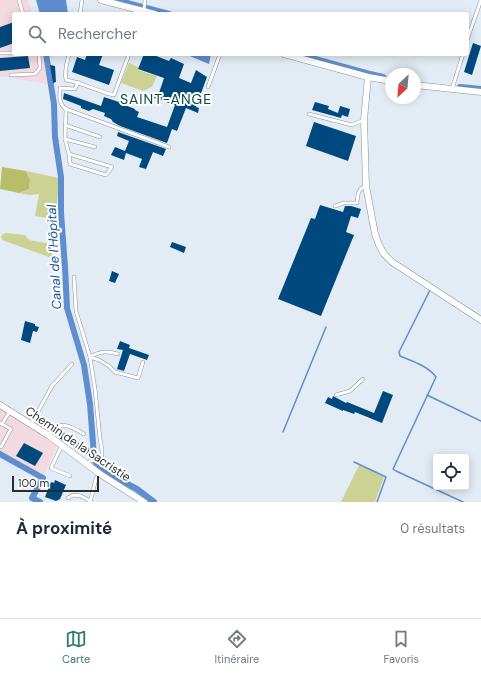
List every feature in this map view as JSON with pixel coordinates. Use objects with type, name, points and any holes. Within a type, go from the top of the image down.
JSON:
[{"type":"street","points":[[101,0],[144,12]]},
{"type":"street","points":[[291,56],[368,77],[385,80]]},
{"type":"street","points":[[368,77],[364,120],[366,186],[375,234],[379,245],[384,254],[392,262],[481,320]]},
{"type":"street","points":[[421,86],[481,92]]},
{"type":"street","name":"Chemin de la Sacristie","points":[[0,405],[48,435],[100,474],[144,502]]},
{"type":"lane","points":[[18,0],[21,12]]},
{"type":"lane","points":[[80,12],[82,0]]},
{"type":"lane","points":[[144,12],[145,0]]},
{"type":"lane","points":[[469,34],[481,0]]},
{"type":"lane","points":[[0,53],[12,53]]},
{"type":"lane","points":[[11,75],[35,74],[40,68],[40,56]]},
{"type":"lane","points":[[69,56],[65,74],[66,80],[78,82],[104,93],[114,95],[128,56]]},
{"type":"lane","points":[[208,87],[219,56]]},
{"type":"lane","points":[[452,90],[462,56]]},
{"type":"lane","points":[[78,82],[76,89],[60,88],[59,100],[66,109],[169,146]]},
{"type":"lane","points":[[66,109],[65,139],[70,164],[106,175],[112,167],[69,154]]},
{"type":"lane","points":[[309,114],[352,125],[364,120]]},
{"type":"lane","points":[[65,125],[100,137]]},
{"type":"lane","points":[[65,139],[95,147]]},
{"type":"lane","points":[[335,206],[344,203],[357,203],[358,192],[362,187],[366,186]]},
{"type":"lane","points":[[74,277],[76,310],[90,357],[102,450],[102,456],[100,459],[90,461],[87,464]]},
{"type":"lane","points":[[90,357],[106,351],[118,354]]},
{"type":"lane","points":[[90,357],[109,366],[115,372],[138,378],[143,362]]},
{"type":"lane","points":[[31,424],[52,386],[72,364]]},
{"type":"lane","points":[[336,394],[350,391],[363,379]]},
{"type":"lane","points":[[1,447],[11,429],[1,423],[10,411]]},
{"type":"lane","points":[[48,435],[52,429],[62,425],[74,428],[84,434]]},
{"type":"lane","points":[[62,445],[51,468],[70,476]]},
{"type":"lane","points":[[68,498],[73,495],[81,496],[90,501],[96,479],[100,474]]},
{"type":"shaded area","points":[[0,0],[28,0],[31,12],[12,12],[12,56],[44,56],[47,84],[0,76]]},
{"type":"shaded area","points":[[0,409],[57,445],[44,476],[0,452]]},
{"type":"green space","points":[[129,63],[138,67],[138,70],[157,76],[152,87],[143,91],[121,83]]},
{"type":"green space","points":[[2,167],[26,171],[30,180],[29,189],[19,193],[0,189]]},
{"type":"green space","points":[[26,171],[59,178],[55,219],[35,216],[39,194],[30,195],[19,193],[29,189],[30,180]]},
{"type":"green space","points":[[5,233],[25,235],[29,240],[52,244],[52,258],[2,240],[1,236]]},
{"type":"green space","points":[[359,465],[384,477],[375,502],[341,502]]},
{"type":"water","points":[[36,0],[66,0],[68,12],[39,12]]},
{"type":"water","points":[[190,56],[211,56],[209,64]]},
{"type":"building","points":[[12,23],[12,44],[0,48],[0,27]]},
{"type":"building","points":[[473,43],[481,46],[472,75],[464,72]]},
{"type":"building","points":[[28,56],[30,68],[0,71],[0,58]]},
{"type":"building","points":[[86,56],[102,56],[99,65],[114,70],[109,85],[72,72],[77,57],[85,60]]},
{"type":"building","points":[[143,56],[156,56],[169,61],[171,58],[184,64],[179,78],[191,83],[196,70],[207,77],[196,107],[199,108],[198,113],[186,108],[177,131],[172,129],[167,143],[120,126],[104,116],[105,113],[93,109],[89,111],[63,99],[64,93],[101,106],[104,97],[135,109],[139,112],[137,117],[167,127],[175,105],[151,97],[156,93],[159,93],[164,78],[138,69]]},
{"type":"building","points":[[50,65],[55,66],[56,82],[53,83]]},
{"type":"building","points":[[315,102],[329,106],[328,109],[338,113],[340,106],[350,109],[348,117],[342,115],[341,118],[312,110]]},
{"type":"building","points":[[314,122],[356,136],[348,161],[306,146]]},
{"type":"building","points":[[118,132],[166,149],[163,156],[153,152],[146,169],[139,167],[142,159],[126,153],[124,160],[111,155],[115,147],[125,151],[129,141],[117,136]]},
{"type":"building","points":[[320,205],[343,212],[345,206],[361,209],[358,218],[351,216],[346,232],[354,235],[321,316],[278,299],[311,218],[315,219]]},
{"type":"building","points":[[172,242],[186,247],[184,253],[170,247]]},
{"type":"building","points":[[112,271],[119,274],[115,283],[109,281]]},
{"type":"building","points":[[25,321],[39,327],[37,332],[33,331],[30,343],[21,340]]},
{"type":"building","points":[[120,341],[130,345],[129,348],[149,355],[147,360],[130,354],[124,371],[117,369],[123,350],[117,349]]},
{"type":"building","points":[[383,391],[393,395],[382,423],[355,412],[354,414],[343,411],[325,403],[328,397],[332,399],[333,396],[346,403],[347,402],[374,413]]},
{"type":"building","points":[[62,432],[89,448],[89,455],[59,438]]},
{"type":"building","points":[[24,443],[43,453],[35,466],[16,456]]},
{"type":"building","points":[[55,480],[66,485],[60,499],[56,501],[45,497],[51,482],[54,483]]},
{"type":"waterway","points":[[116,0],[161,12]]},
{"type":"waterway","name":"Canal de l'Hôpital","points":[[46,56],[54,104],[55,137],[61,177],[61,213],[67,308],[84,365],[90,404],[94,456]]},
{"type":"waterway","points":[[304,56],[383,77]]},
{"type":"waterway","points":[[460,87],[481,89]]},
{"type":"waterway","points":[[429,289],[430,290],[399,352],[400,356],[424,367],[436,377],[393,469],[463,502]]},
{"type":"waterway","points":[[283,432],[326,327]]},
{"type":"waterway","points":[[427,395],[481,421]]},
{"type":"waterway","points":[[0,454],[43,478],[32,498],[40,502]]},
{"type":"waterway","points":[[354,462],[386,477],[377,502]]},
{"type":"waterway","name":"Canal de l'Hôpital","points":[[96,463],[101,470],[137,489],[154,502]]},
{"type":"district","name":"SAINT-ANGE","points":[[166,99]]}]
